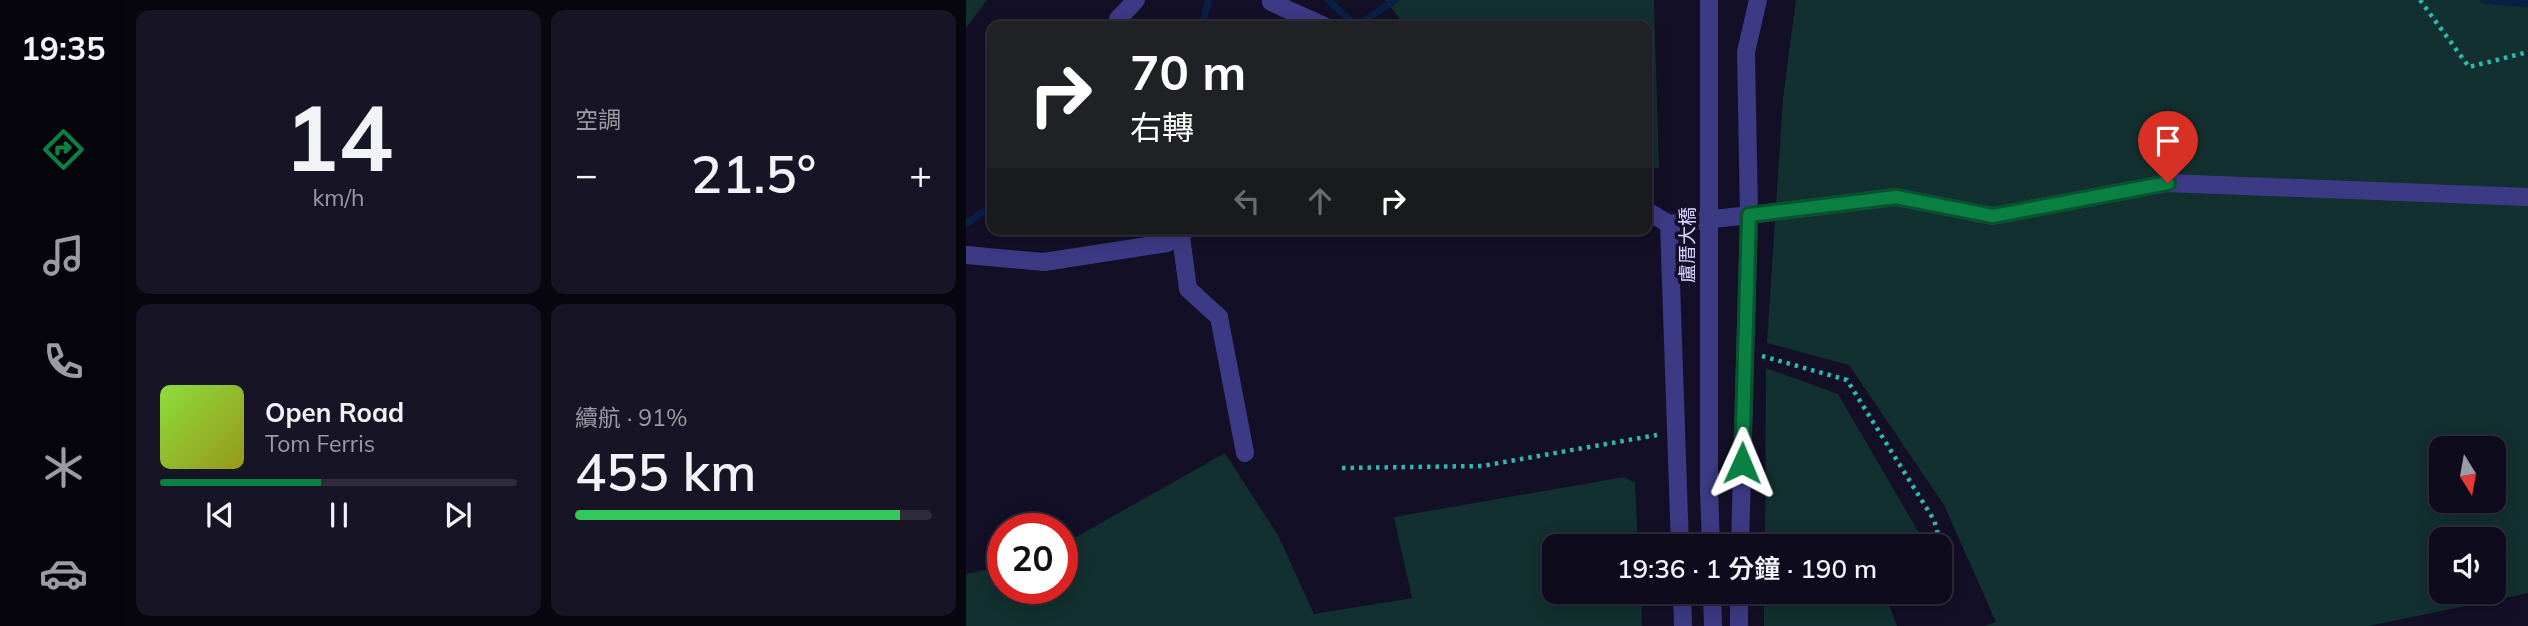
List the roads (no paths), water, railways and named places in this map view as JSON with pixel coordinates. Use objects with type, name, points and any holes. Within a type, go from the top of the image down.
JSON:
[{"type":"street","points":[[1117,21],[1136,0]]},
{"type":"street","name":"盧厝大橋","points":[[1709,0],[1711,534]]},
{"type":"street","points":[[1740,534],[1749,215],[1746,52],[1758,0]]},
{"type":"street","points":[[1271,2],[1313,21]]},
{"type":"street","points":[[1652,214],[1669,224],[1896,197],[1993,216],[2168,183],[2528,197]]},
{"type":"street","points":[[1669,224],[1680,534]]},
{"type":"street","points":[[966,255],[1044,262],[1167,243],[1178,235]]},
{"type":"street","points":[[1183,235],[1188,289],[1219,317],[1245,453]]},
{"type":"street","points":[[1682,604],[1683,626]]},
{"type":"street","points":[[1712,604],[1713,626]]},
{"type":"street","points":[[1738,626],[1739,604]]},
{"type":"waterway","points":[[1203,21],[1209,0]]},
{"type":"waterway","points":[[1328,0],[1351,21]]},
{"type":"waterway","points":[[1364,21],[1395,0]]},
{"type":"waterway","points":[[2484,0],[2528,4]]},
{"type":"waterway","points":[[966,224],[987,209]]}]
